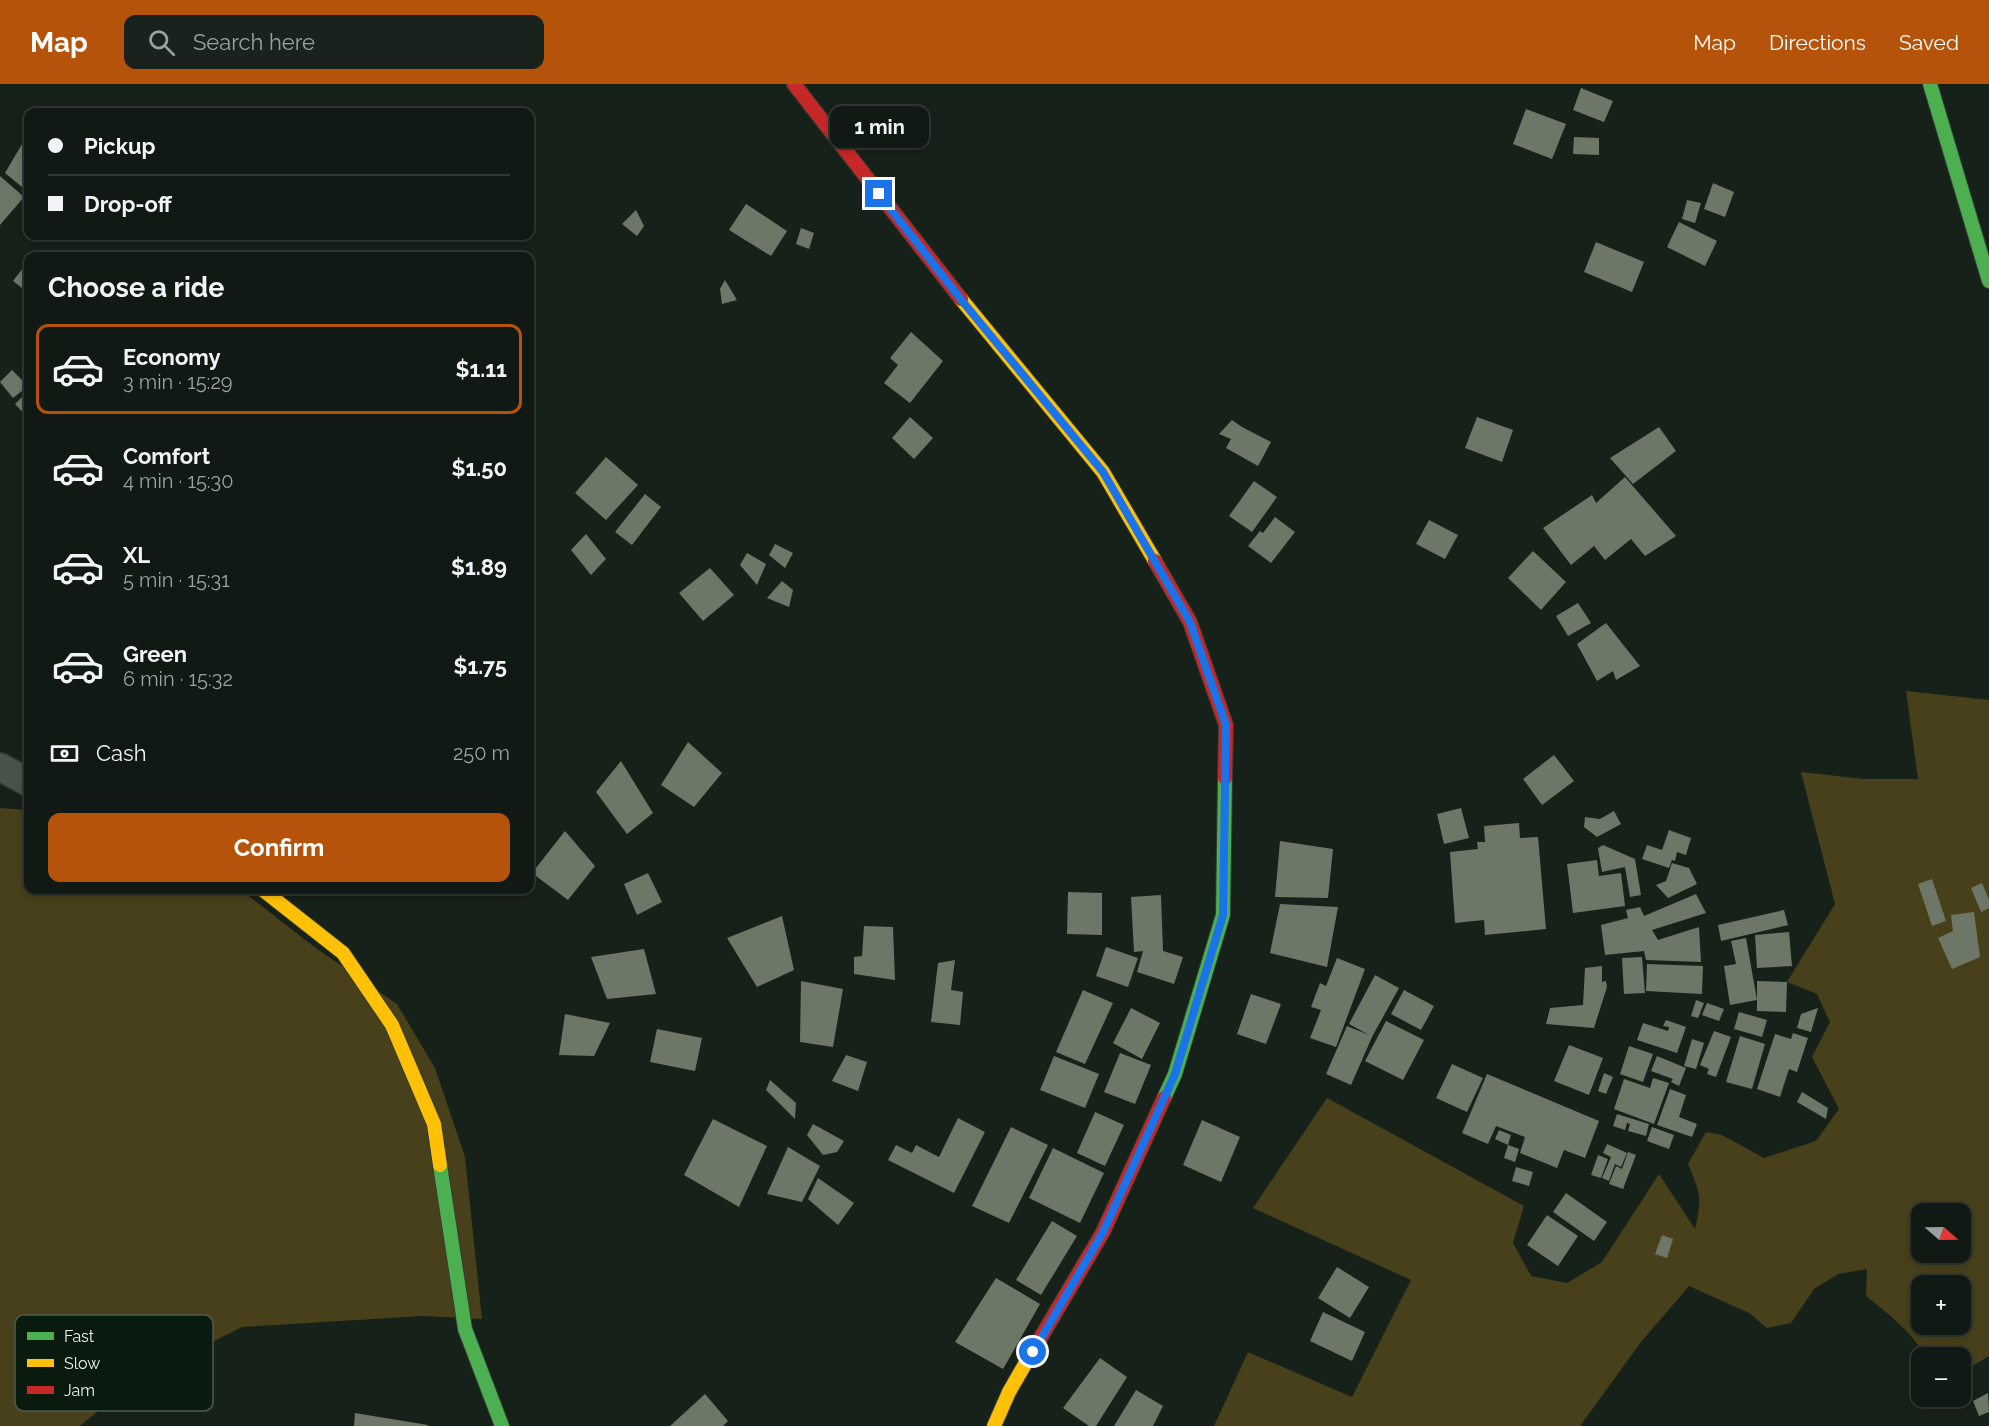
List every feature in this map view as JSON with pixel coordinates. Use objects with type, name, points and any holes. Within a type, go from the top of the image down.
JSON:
[{"type":"street","points":[[794,84],[963,302],[1103,472],[1190,622],[1226,725],[1223,915],[1175,1074],[1103,1232],[1010,1392],[994,1426]]},
{"type":"street","points":[[1930,84],[1989,280]]},
{"type":"street","points":[[0,767],[24,780]]},
{"type":"street","points":[[268,894],[343,953],[392,1025],[434,1124],[465,1329],[502,1426]]},
{"type":"shaded area","points":[[1906,691],[1989,700],[1989,1356],[1971,1367],[1971,1347],[1919,1347],[1907,1331],[1866,1296],[1867,1269],[1838,1274],[1814,1289],[1791,1323],[1767,1328],[1749,1313],[1689,1286],[1641,1342],[1580,1426],[1214,1426],[1248,1352],[1352,1397],[1411,1280],[1253,1208],[1327,1098],[1524,1206],[1513,1243],[1531,1276],[1567,1283],[1602,1262],[1659,1174],[1695,1229],[1699,1196],[1688,1164],[1706,1132],[1722,1135],[1764,1158],[1816,1141],[1839,1109],[1812,1057],[1830,1022],[1817,994],[1787,982],[1835,904],[1801,772],[1864,779],[1918,779]]},
{"type":"shaded area","points":[[0,808],[24,810],[24,894],[246,894],[313,946],[397,1004],[435,1068],[465,1157],[482,1319],[423,1316],[242,1327],[213,1342],[213,1315],[15,1315],[15,1411],[98,1411],[80,1426],[0,1426]]},
{"type":"building","points":[[1581,88],[1613,101],[1604,122],[1573,110]]},
{"type":"building","points":[[1526,109],[1566,124],[1552,159],[1513,144]]},
{"type":"building","points":[[1574,137],[1599,138],[1599,155],[1573,154]]},
{"type":"building","points":[[24,141],[24,189],[5,173]]},
{"type":"building","points":[[0,176],[24,197],[0,225]]},
{"type":"building","points":[[1713,183],[1734,192],[1725,217],[1704,209]]},
{"type":"building","points":[[1687,200],[1701,203],[1695,223],[1682,219]]},
{"type":"building","points":[[746,204],[787,231],[771,256],[729,230]]},
{"type":"building","points":[[636,210],[644,226],[637,236],[622,224]]},
{"type":"building","points":[[1679,222],[1717,241],[1705,266],[1667,247]]},
{"type":"building","points":[[801,228],[814,233],[809,249],[796,244]]},
{"type":"building","points":[[1596,242],[1644,262],[1632,292],[1584,272]]},
{"type":"building","points":[[23,268],[24,269],[24,290],[13,281]]},
{"type":"building","points":[[725,280],[737,300],[722,304],[720,289]]},
{"type":"building","points":[[911,332],[943,361],[910,403],[884,383],[898,365],[890,358]]},
{"type":"building","points":[[12,370],[24,382],[24,389],[13,398],[0,382]]},
{"type":"building","points":[[24,395],[24,414],[15,404]]},
{"type":"building","points":[[910,417],[933,438],[914,459],[892,438]]},
{"type":"building","points":[[1477,417],[1513,430],[1502,462],[1465,448]]},
{"type":"building","points":[[1232,420],[1271,442],[1258,466],[1226,448],[1231,439],[1219,434]]},
{"type":"building","points":[[1659,427],[1676,451],[1633,484],[1610,458]]},
{"type":"building","points":[[606,457],[638,485],[606,520],[575,493]]},
{"type":"building","points":[[1625,477],[1676,536],[1645,556],[1631,539],[1605,560],[1594,546],[1571,565],[1543,528],[1592,495],[1596,503]]},
{"type":"building","points":[[1254,481],[1277,497],[1252,532],[1229,516]]},
{"type":"building","points":[[645,494],[661,507],[632,545],[615,532]]},
{"type":"building","points":[[1275,517],[1295,532],[1271,563],[1248,546],[1260,531],[1263,533]]},
{"type":"building","points":[[1429,520],[1458,535],[1445,559],[1416,544]]},
{"type":"building","points":[[586,534],[606,559],[591,575],[571,550]]},
{"type":"building","points":[[775,544],[793,553],[785,568],[769,555]]},
{"type":"building","points":[[1533,551],[1566,582],[1541,610],[1508,578]]},
{"type":"building","points":[[747,553],[766,564],[757,585],[740,565]]},
{"type":"building","points":[[710,568],[734,595],[703,621],[679,593]]},
{"type":"building","points":[[782,581],[793,590],[789,607],[767,598]]},
{"type":"building","points":[[1578,603],[1591,623],[1568,636],[1556,616]]},
{"type":"building","points":[[1606,623],[1640,666],[1616,680],[1613,671],[1597,681],[1577,644]]},
{"type":"building","points":[[688,742],[722,773],[694,807],[661,785]]},
{"type":"building","points":[[1554,755],[1574,781],[1542,805],[1523,779]]},
{"type":"building","points":[[621,761],[653,813],[627,834],[596,792]]},
{"type":"building","points":[[1461,808],[1469,838],[1444,844],[1437,814]]},
{"type":"building","points":[[1614,811],[1621,824],[1597,837],[1584,827],[1585,817],[1600,819]]},
{"type":"building","points":[[1519,823],[1520,838],[1538,837],[1546,929],[1485,935],[1484,920],[1455,923],[1450,852],[1478,849],[1477,842],[1485,842],[1484,826]]},
{"type":"building","points":[[1669,830],[1691,838],[1686,855],[1677,852],[1675,861],[1672,860],[1669,868],[1642,859],[1647,845],[1662,850]]},
{"type":"building","points":[[565,831],[595,866],[568,900],[534,874],[534,870]]},
{"type":"building","points":[[1280,841],[1333,849],[1328,898],[1275,897]]},
{"type":"building","points":[[1603,845],[1635,859],[1641,895],[1630,897],[1625,867],[1602,872],[1598,848]]},
{"type":"building","points":[[1597,860],[1599,876],[1621,873],[1625,906],[1573,913],[1567,864]]},
{"type":"building","points":[[1672,863],[1689,868],[1697,884],[1668,898],[1656,885],[1666,881]]},
{"type":"building","points":[[648,873],[662,902],[637,915],[624,884]]},
{"type":"building","points":[[1932,879],[1946,921],[1932,926],[1918,884]]},
{"type":"building","points":[[1982,883],[1989,900],[1989,908],[1981,912],[1971,888]]},
{"type":"building","points":[[1068,892],[1102,893],[1102,935],[1067,934]]},
{"type":"building","points":[[1696,894],[1706,913],[1652,930],[1658,940],[1699,927],[1701,962],[1646,960],[1644,951],[1605,955],[1601,925],[1628,918],[1626,910],[1640,907],[1644,916]]},
{"type":"building","points":[[1161,895],[1163,951],[1183,957],[1174,984],[1137,972],[1143,951],[1134,952],[1131,897]]},
{"type":"building","points":[[1280,904],[1338,907],[1327,967],[1270,953]]},
{"type":"building","points":[[1784,910],[1788,925],[1721,941],[1718,925]]},
{"type":"building","points":[[1974,912],[1980,957],[1952,969],[1938,938],[1953,931],[1951,915]]},
{"type":"building","points":[[782,916],[794,970],[757,987],[727,938]]},
{"type":"building","points":[[864,926],[893,927],[895,980],[854,974],[854,957],[862,956]]},
{"type":"building","points":[[1789,932],[1792,966],[1757,968],[1755,935]]},
{"type":"building","points":[[1746,938],[1757,1000],[1730,1005],[1724,966],[1736,964],[1731,941]]},
{"type":"building","points":[[1106,947],[1138,958],[1128,987],[1096,976]]},
{"type":"building","points":[[644,949],[656,994],[607,999],[591,957]]},
{"type":"building","points":[[1642,957],[1645,993],[1624,994],[1622,958]]},
{"type":"building","points":[[1337,958],[1365,969],[1336,1047],[1310,1038],[1321,1010],[1311,1007],[1320,983],[1326,986]]},
{"type":"building","points":[[955,960],[951,990],[963,992],[960,1025],[931,1022],[938,963]]},
{"type":"building","points":[[1647,964],[1703,966],[1702,994],[1646,991]]},
{"type":"building","points":[[1602,966],[1602,982],[1606,981],[1607,987],[1594,1028],[1546,1024],[1550,1008],[1583,1005],[1585,968]]},
{"type":"building","points":[[1375,975],[1399,988],[1372,1037],[1351,1085],[1326,1074],[1347,1026],[1369,1035],[1349,1024]]},
{"type":"building","points":[[801,981],[843,989],[833,1047],[800,1042]]},
{"type":"building","points":[[1757,981],[1787,982],[1786,1012],[1757,1011]]},
{"type":"building","points":[[1083,990],[1113,1003],[1085,1064],[1056,1052]]},
{"type":"building","points":[[1404,990],[1434,1006],[1421,1030],[1391,1014]]},
{"type":"building","points":[[1251,994],[1281,1004],[1266,1044],[1237,1034]]},
{"type":"building","points":[[1696,1000],[1704,1003],[1698,1018],[1691,1016]]},
{"type":"building","points":[[1707,1003],[1724,1009],[1719,1021],[1702,1015]]},
{"type":"building","points":[[1131,1008],[1160,1023],[1142,1059],[1113,1043]]},
{"type":"building","points":[[1818,1008],[1811,1032],[1797,1028],[1801,1014]]},
{"type":"building","points":[[1739,1012],[1767,1020],[1762,1037],[1734,1029]]},
{"type":"building","points":[[565,1014],[610,1023],[594,1056],[559,1055]]},
{"type":"building","points":[[1666,1020],[1686,1027],[1677,1053],[1637,1040],[1643,1023],[1668,1031],[1669,1027],[1663,1026]]},
{"type":"building","points":[[1386,1021],[1424,1040],[1403,1080],[1365,1061]]},
{"type":"building","points":[[657,1029],[702,1038],[695,1071],[650,1062]]},
{"type":"building","points":[[1714,1031],[1731,1037],[1716,1077],[1707,1074],[1709,1069],[1700,1065]]},
{"type":"building","points":[[1793,1033],[1808,1038],[1797,1072],[1789,1069],[1780,1097],[1757,1089],[1775,1034],[1791,1039]]},
{"type":"building","points":[[1740,1036],[1765,1044],[1752,1089],[1726,1082]]},
{"type":"building","points":[[1692,1039],[1704,1043],[1696,1069],[1684,1066]]},
{"type":"building","points":[[1569,1045],[1603,1058],[1589,1095],[1554,1081]]},
{"type":"building","points":[[1629,1046],[1653,1054],[1643,1082],[1620,1074]]},
{"type":"building","points":[[1120,1053],[1151,1065],[1135,1104],[1104,1092]]},
{"type":"building","points":[[846,1055],[867,1062],[858,1091],[832,1081]]},
{"type":"building","points":[[1054,1056],[1099,1074],[1085,1108],[1040,1090]]},
{"type":"building","points":[[1657,1056],[1686,1068],[1679,1086],[1671,1082],[1673,1079],[1651,1071]]},
{"type":"building","points":[[1452,1064],[1483,1078],[1467,1112],[1436,1098]]},
{"type":"building","points":[[1604,1073],[1613,1077],[1606,1094],[1598,1091]]},
{"type":"building","points":[[1487,1074],[1599,1121],[1585,1158],[1564,1150],[1557,1168],[1520,1153],[1525,1137],[1496,1126],[1488,1144],[1462,1133]]},
{"type":"building","points":[[1653,1078],[1669,1083],[1654,1124],[1614,1109],[1624,1079],[1650,1088]]},
{"type":"building","points":[[770,1080],[796,1103],[795,1119],[766,1090]]},
{"type":"building","points":[[1670,1089],[1686,1095],[1679,1117],[1697,1124],[1692,1137],[1657,1125]]},
{"type":"building","points":[[1802,1092],[1828,1108],[1826,1119],[1797,1102]]},
{"type":"building","points":[[1095,1112],[1124,1125],[1105,1166],[1077,1153]]},
{"type":"building","points":[[1617,1114],[1649,1124],[1646,1136],[1628,1131],[1630,1124],[1627,1123],[1625,1130],[1613,1126]]},
{"type":"building","points":[[958,1118],[985,1132],[954,1193],[888,1160],[896,1145],[912,1153],[916,1145],[939,1157]]},
{"type":"building","points":[[713,1119],[767,1146],[739,1207],[684,1175]]},
{"type":"building","points":[[1202,1120],[1240,1137],[1221,1182],[1183,1165]]},
{"type":"building","points":[[813,1124],[844,1141],[837,1152],[823,1155],[807,1135]]},
{"type":"building","points":[[1011,1127],[1048,1145],[1009,1223],[972,1206]]},
{"type":"building","points":[[1652,1127],[1674,1135],[1669,1149],[1647,1141]]},
{"type":"building","points":[[1499,1130],[1511,1135],[1508,1145],[1495,1139]]},
{"type":"building","points":[[1607,1144],[1627,1153],[1621,1167],[1615,1164],[1609,1181],[1602,1178],[1611,1157],[1603,1153]]},
{"type":"building","points":[[1508,1145],[1519,1149],[1515,1162],[1504,1158]]},
{"type":"building","points":[[788,1147],[820,1166],[802,1202],[767,1194]]},
{"type":"building","points":[[1053,1148],[1104,1173],[1080,1223],[1029,1198]]},
{"type":"building","points":[[1628,1152],[1636,1155],[1623,1189],[1609,1184],[1616,1166],[1622,1169]]},
{"type":"building","points":[[1598,1155],[1608,1159],[1601,1178],[1591,1175]]},
{"type":"building","points":[[1516,1167],[1533,1172],[1529,1186],[1512,1181]]},
{"type":"building","points":[[818,1178],[854,1203],[838,1225],[808,1199]]},
{"type":"building","points":[[1566,1193],[1607,1222],[1594,1241],[1553,1212]]},
{"type":"building","points":[[1547,1215],[1578,1236],[1558,1266],[1527,1245]]},
{"type":"building","points":[[1052,1221],[1077,1236],[1041,1295],[1016,1280]]},
{"type":"building","points":[[1662,1235],[1673,1239],[1667,1258],[1655,1254]]},
{"type":"building","points":[[1337,1267],[1369,1287],[1350,1318],[1318,1298]]},
{"type":"building","points":[[996,1278],[1040,1304],[1003,1369],[955,1342]]},
{"type":"building","points":[[1323,1312],[1365,1332],[1352,1361],[1310,1341]]},
{"type":"building","points":[[1100,1358],[1127,1377],[1096,1426],[1089,1426],[1063,1408]]},
{"type":"building","points":[[1136,1390],[1163,1406],[1153,1426],[1114,1426]]},
{"type":"building","points":[[1988,1393],[1989,1412],[1979,1416],[1973,1401]]},
{"type":"building","points":[[705,1394],[728,1421],[723,1426],[670,1426]]},
{"type":"building","points":[[355,1413],[428,1425],[428,1426],[354,1426]]},
{"type":"traffic: fast","points":[[1930,84],[1989,281]]},
{"type":"traffic: fast","points":[[1164,1098],[1175,1074],[1223,915],[1225,778]]},
{"type":"traffic: fast","points":[[440,1165],[465,1329],[502,1426]]},
{"type":"traffic: slow","points":[[961,299],[1103,472],[1155,561]]},
{"type":"traffic: slow","points":[[268,894],[343,953],[392,1025],[434,1124],[440,1165]]},
{"type":"traffic: slow","points":[[994,1426],[1009,1392],[1028,1359]]},
{"type":"traffic: jam","points":[[794,84],[961,299]]},
{"type":"traffic: jam","points":[[1155,561],[1190,622],[1226,725],[1225,778]]},
{"type":"traffic: jam","points":[[1028,1359],[1103,1232],[1164,1098]]},
{"type":"route","points":[[879,194],[963,302],[1103,472],[1190,622],[1226,725],[1223,915],[1175,1074],[1103,1232],[1033,1352]]}]
